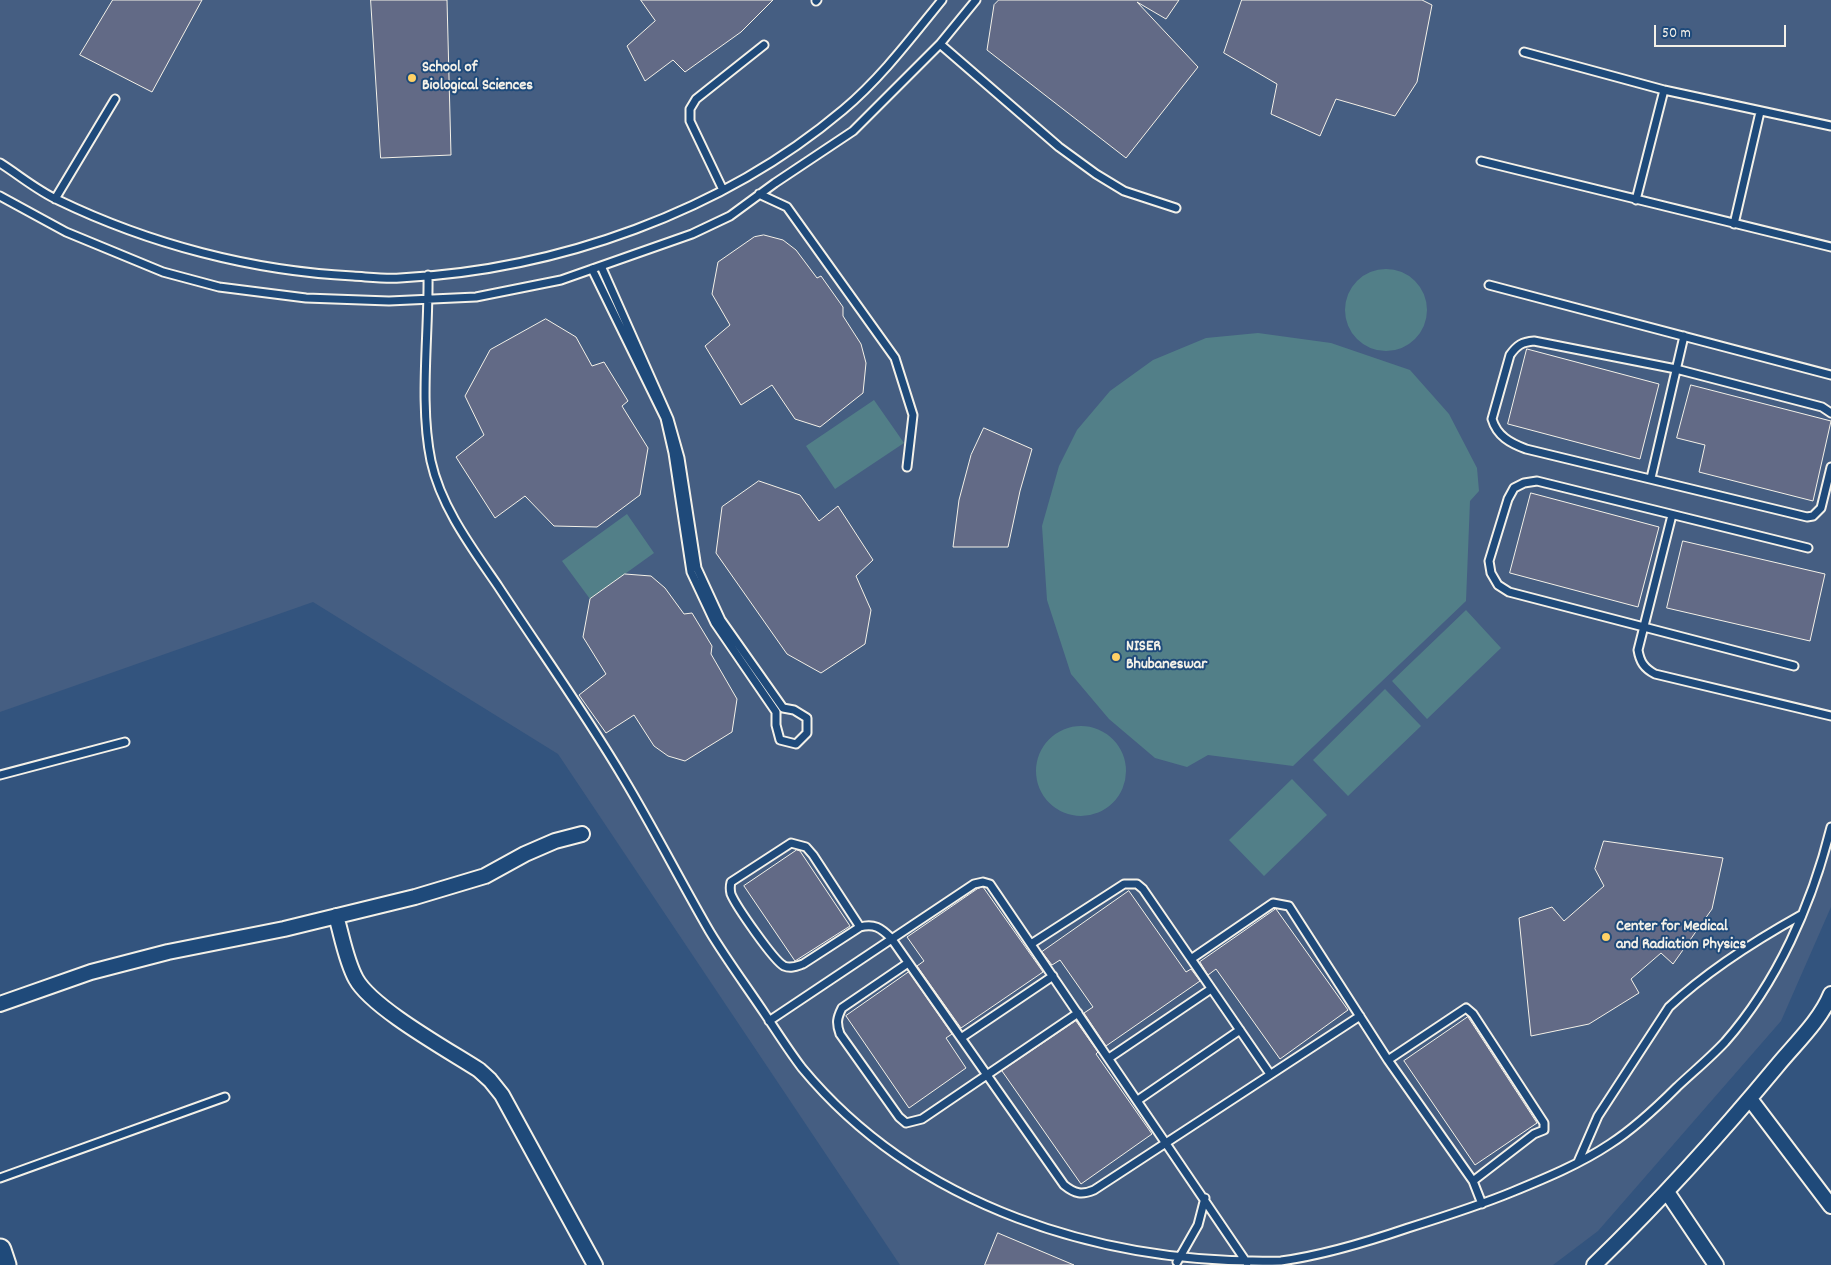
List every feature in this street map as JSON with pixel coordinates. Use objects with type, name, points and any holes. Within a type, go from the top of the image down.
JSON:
[{"type":"main road","points":[[0,1250],[5,1265]]},
{"type":"street","points":[[0,1004],[91,972],[168,952],[415,897],[485,876],[540,848],[582,834]]},
{"type":"street","points":[[336,916],[356,978],[365,991],[381,1006],[479,1070],[496,1087],[595,1265]]},
{"type":"street","points":[[1594,1265],[1667,1192],[1750,1099],[1830,1000]]},
{"type":"street","points":[[1750,1099],[1831,1206]]},
{"type":"street","points":[[1667,1192],[1716,1265]]},
{"type":"lane","points":[[0,163],[55,199],[115,225],[147,236],[232,259],[321,274],[400,278],[487,268],[580,248],[669,215],[723,190],[784,154],[843,109],[893,60],[942,0]]},
{"type":"lane","points":[[0,196],[66,232],[163,272],[219,287],[306,298],[389,301],[476,297],[561,280],[692,234],[730,216],[759,194],[853,131],[940,44],[976,0]]},
{"type":"lane","points":[[940,44],[1058,147],[1096,174],[1124,191],[1176,208]]},
{"type":"lane","points":[[723,190],[690,121],[690,109],[696,99],[764,46]]},
{"type":"lane","points":[[1524,52],[1664,90],[1831,126]]},
{"type":"lane","points":[[1636,200],[1664,90]]},
{"type":"lane","points":[[55,199],[115,99]]},
{"type":"lane","points":[[1734,224],[1760,112]]},
{"type":"lane","points":[[1481,161],[1831,247]]},
{"type":"lane","points":[[759,194],[787,207],[895,358],[913,415],[907,467]]},
{"type":"lane","points":[[592,269],[665,418],[674,453],[691,572],[715,624],[776,712],[776,725],[780,740],[796,744],[808,733],[807,718],[794,710],[782,708],[721,620],[697,568],[680,458],[669,419],[601,266]]},
{"type":"lane","points":[[428,275],[426,410],[431,462],[445,500],[468,541],[623,776],[713,938],[799,1064],[829,1098],[877,1143],[910,1168],[952,1194],[1038,1234],[1096,1249],[1154,1260],[1177,1262],[1278,1261],[1321,1254],[1366,1243],[1482,1204],[1578,1163],[1613,1142],[1656,1108],[1725,1042],[1769,984],[1801,915],[1824,856],[1831,827]]},
{"type":"lane","points":[[1489,285],[1831,375]]},
{"type":"lane","points":[[1651,478],[1684,336]]},
{"type":"lane","points":[[1831,413],[1822,407],[1676,369],[1534,341],[1524,342],[1516,346],[1510,355],[1492,419],[1502,437],[1511,443],[1807,517],[1813,516],[1821,508],[1831,467]]},
{"type":"lane","points":[[1794,666],[1509,592],[1498,584],[1491,573],[1489,562],[1508,498],[1514,488],[1524,483],[1537,482],[1808,548]]},
{"type":"lane","points":[[1672,515],[1638,650],[1640,660],[1645,669],[1655,674],[1831,716]]},
{"type":"lane","points":[[0,775],[125,742]]},
{"type":"lane","points":[[860,927],[813,855],[800,844],[791,842],[731,882],[730,891],[736,903],[775,958],[784,965],[794,968],[803,964],[860,927],[875,925],[881,928],[891,938],[1064,1185],[1073,1192],[1085,1194],[1094,1190],[1168,1144],[1270,1074],[1360,1016]]},
{"type":"lane","points":[[770,1020],[974,884],[982,882],[990,884],[1247,1262]]},
{"type":"lane","points":[[1031,944],[1124,884],[1130,882],[1137,884],[1143,889],[1270,1074]]},
{"type":"lane","points":[[1191,959],[1274,903],[1282,903],[1289,906],[1388,1060],[1473,1181],[1482,1204]]},
{"type":"lane","points":[[1578,1163],[1598,1116],[1669,1007],[1680,996],[1749,947],[1801,915]]},
{"type":"lane","points":[[908,963],[842,1008],[837,1017],[836,1025],[840,1034],[899,1117],[906,1122],[922,1119],[1078,1013]]},
{"type":"lane","points":[[961,1038],[1053,976]]},
{"type":"lane","points":[[1109,1058],[1211,989]]},
{"type":"lane","points":[[1388,1060],[1466,1008],[1473,1014],[1544,1123],[1544,1130],[1534,1134],[1473,1181]]},
{"type":"lane","points":[[1138,1100],[1240,1030]]},
{"type":"lane","points":[[0,1178],[225,1097]]},
{"type":"lane","points":[[1177,1262],[1198,1225],[1205,1198]]},
{"type":"shaded area","name":"NISER Bhubaneswar","points":[[0,0],[1831,0],[1831,907],[1781,1021],[1598,1231],[1553,1265],[900,1265],[558,754],[313,602],[0,712]]},
{"type":"green space","points":[[1386,269],[1402,272],[1415,281],[1424,294],[1427,310],[1424,326],[1415,339],[1402,348],[1386,351],[1370,348],[1357,339],[1348,326],[1345,310],[1348,294],[1357,281],[1370,272]]},
{"type":"green space","points":[[1258,333],[1331,343],[1410,370],[1449,414],[1477,468],[1479,491],[1470,501],[1466,601],[1293,766],[1208,755],[1187,767],[1155,758],[1109,719],[1071,674],[1047,600],[1042,526],[1059,466],[1077,430],[1110,391],[1153,360],[1206,338]]},
{"type":"green space","points":[[874,400],[904,443],[835,489],[806,446]]},
{"type":"green space","points":[[627,514],[654,553],[590,599],[562,561]]},
{"type":"green space","points":[[1466,610],[1501,648],[1427,719],[1392,681]]},
{"type":"green space","points":[[1385,689],[1421,726],[1348,796],[1313,760]]},
{"type":"green space","points":[[1081,726],[1090,727],[1106,734],[1118,746],[1125,762],[1125,780],[1118,796],[1106,808],[1090,815],[1081,816],[1072,815],[1056,808],[1044,796],[1037,780],[1036,771],[1037,762],[1044,746],[1056,734],[1072,727]]},
{"type":"green space","points":[[1292,779],[1327,815],[1264,876],[1229,840]]},
{"type":"building","points":[[113,0],[202,0],[152,92],[80,55]]},
{"type":"building","name":"School of Biological Sciences","points":[[371,0],[447,0],[451,155],[381,158]]},
{"type":"building","points":[[641,0],[773,0],[741,32],[685,72],[673,60],[645,81],[627,46],[655,21]]},
{"type":"building","points":[[999,0],[1179,0],[1166,19],[1137,2],[1198,67],[1126,158],[987,50],[994,5]]},
{"type":"building","points":[[1242,0],[1422,0],[1432,5],[1417,82],[1395,116],[1336,99],[1320,136],[1271,114],[1277,84],[1224,53]]},
{"type":"building","points":[[764,235],[783,240],[796,250],[817,278],[821,276],[843,307],[843,316],[861,344],[866,363],[863,393],[820,427],[795,419],[772,385],[741,405],[705,346],[730,325],[712,294],[718,262],[754,237]]},
{"type":"building","points":[[546,319],[576,337],[592,366],[604,362],[628,401],[622,406],[648,448],[640,495],[597,527],[554,526],[525,496],[495,518],[456,457],[484,435],[465,396],[490,350]]},
{"type":"building","points":[[1527,349],[1659,384],[1640,459],[1508,424]]},
{"type":"building","points":[[1691,385],[1831,421],[1813,501],[1699,472],[1705,445],[1677,438]]},
{"type":"building","points":[[984,428],[1032,449],[1020,491],[1008,547],[953,547],[959,500],[971,455]]},
{"type":"building","points":[[759,481],[800,495],[819,521],[838,506],[873,560],[856,576],[871,610],[865,644],[821,673],[787,654],[716,553],[722,507]]},
{"type":"building","points":[[1531,493],[1659,527],[1638,607],[1510,573]]},
{"type":"building","points":[[1683,541],[1825,574],[1810,641],[1667,608]]},
{"type":"building","points":[[625,574],[651,576],[665,588],[684,614],[692,613],[712,646],[711,654],[737,699],[732,732],[685,761],[668,756],[654,746],[634,715],[606,733],[579,695],[606,674],[583,637],[590,599]]},
{"type":"building","name":"Center for Medical and Radiation Physics","points":[[1604,841],[1723,858],[1712,909],[1673,964],[1661,953],[1631,979],[1639,993],[1589,1024],[1531,1036],[1519,918],[1552,907],[1564,921],[1604,886],[1595,869]]},
{"type":"building","points":[[797,850],[800,851],[850,926],[795,961],[744,886]]},
{"type":"building","points":[[983,887],[1043,972],[961,1028],[917,966],[924,961],[907,937],[977,889]]},
{"type":"building","points":[[1129,891],[1186,972],[1191,969],[1200,981],[1106,1046],[1084,1013],[1093,1007],[1060,960],[1052,965],[1042,952]]},
{"type":"building","points":[[1276,909],[1348,1010],[1280,1059],[1216,969],[1208,975],[1200,962]]},
{"type":"building","points":[[909,972],[952,1034],[946,1038],[966,1068],[909,1108],[846,1016]]},
{"type":"building","points":[[1468,1017],[1537,1123],[1475,1165],[1404,1061]]},
{"type":"building","points":[[1076,1021],[1098,1052],[1096,1054],[1152,1134],[1081,1184],[1002,1071]]},
{"type":"building","points":[[998,1233],[1074,1265],[985,1265]]},
{"type":"place","name":"School of Biological Sciences","points":[[412,78]]},
{"type":"place","name":"NISER Bhubaneswar","points":[[1116,657]]},
{"type":"place","name":"Center for Medical and Radiation Physics","points":[[1606,937]]}]
